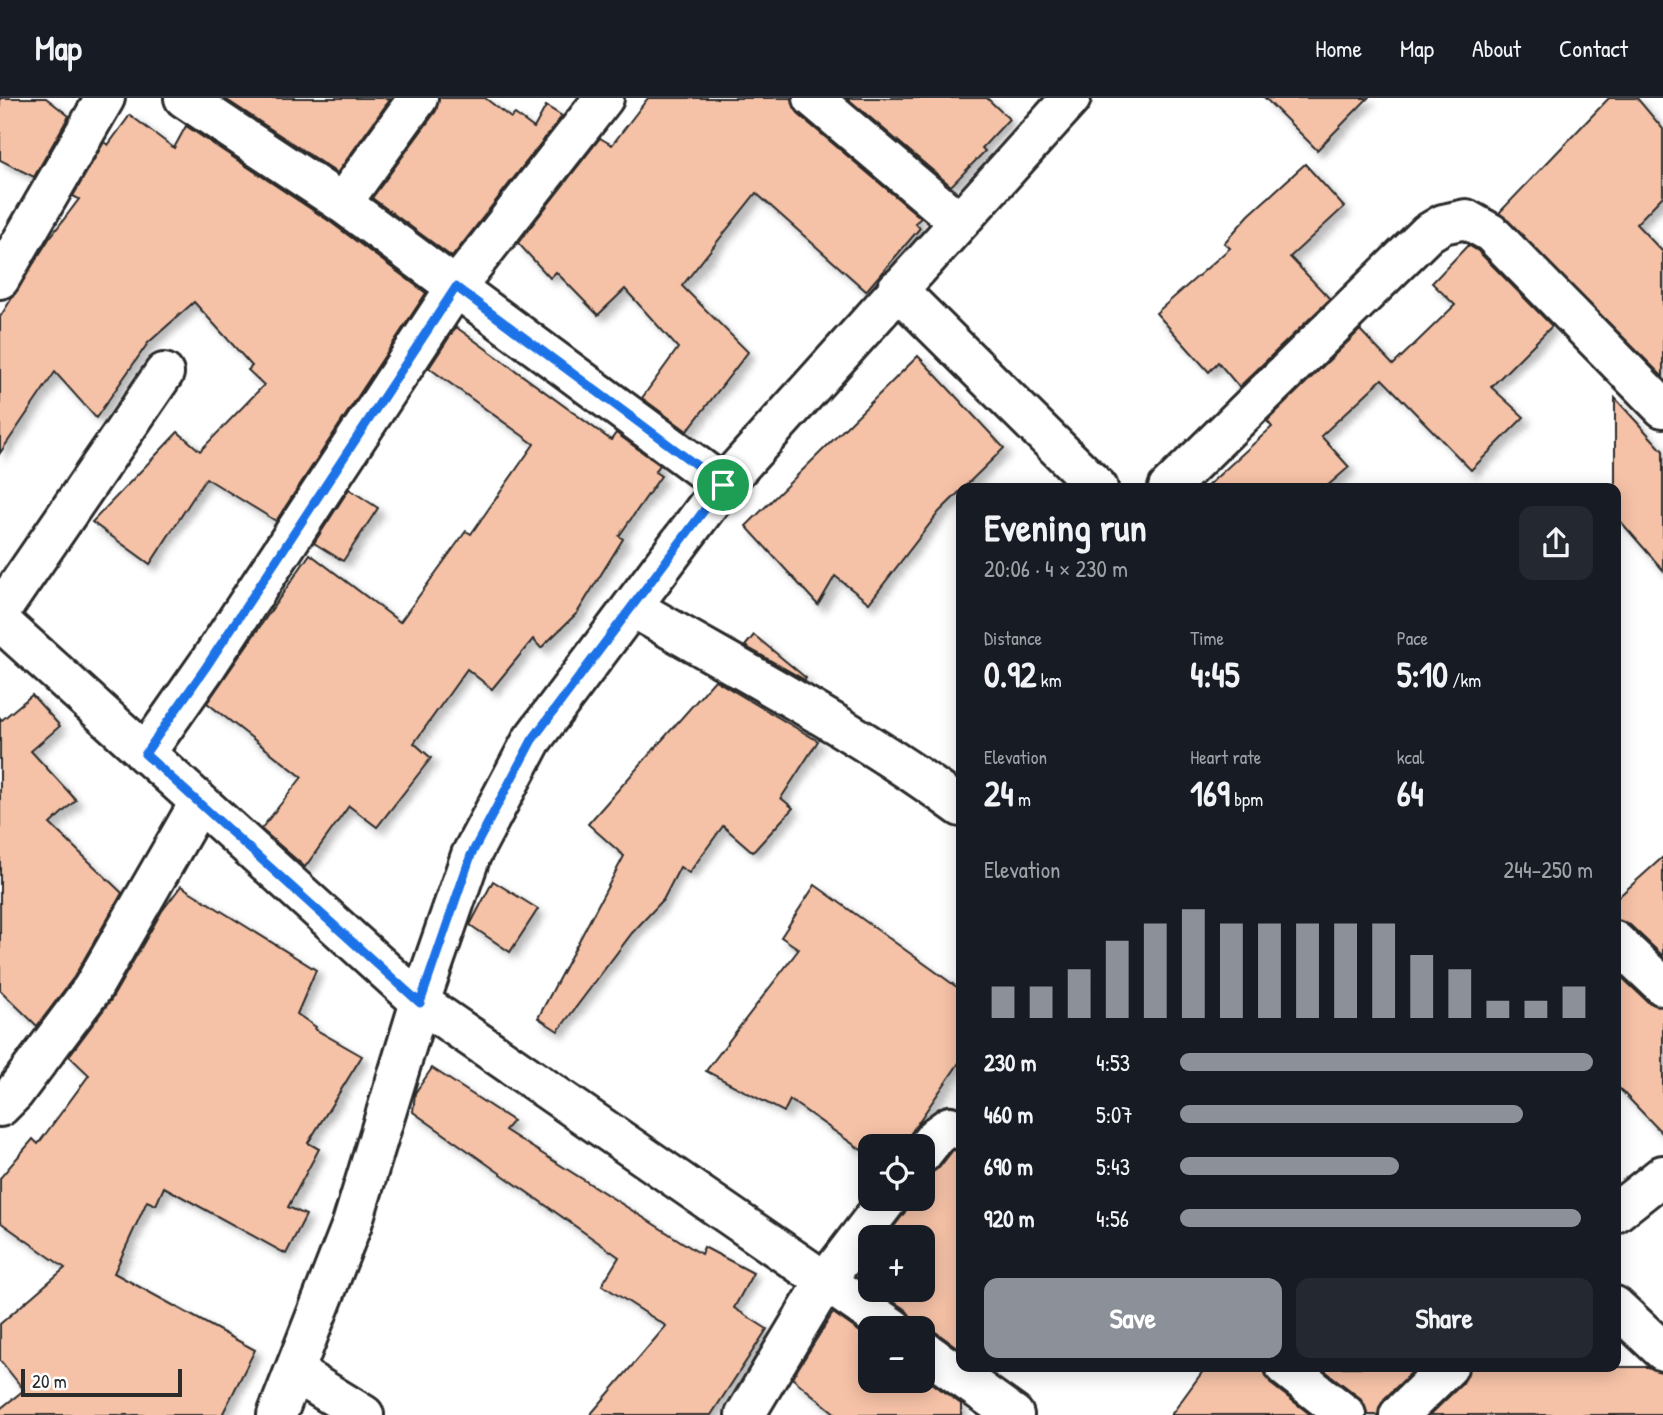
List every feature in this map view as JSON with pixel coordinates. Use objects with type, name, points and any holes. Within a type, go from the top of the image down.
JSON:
[{"type":"street","points":[[0,279],[105,98]]},
{"type":"street","points":[[184,98],[342,203],[723,485]]},
{"type":"street","points":[[342,203],[418,98]]},
{"type":"street","points":[[145,754],[206,667],[456,287],[604,98]]},
{"type":"street","points":[[813,98],[958,220]]},
{"type":"street","points":[[277,1415],[352,1224],[420,1003],[471,855],[532,740],[723,485],[958,220],[1071,98]]},
{"type":"street","points":[[1173,483],[1428,233],[1443,223],[1466,219],[1491,233],[1663,408]]},
{"type":"street","points":[[897,289],[1093,483]]},
{"type":"street","points":[[0,612],[164,373]]},
{"type":"street","points":[[632,607],[892,761],[956,804]]},
{"type":"street","points":[[0,621],[420,1003],[876,1316]]},
{"type":"street","points":[[0,1107],[14,1093],[92,989],[199,803]]},
{"type":"street","points":[[1621,947],[1663,986]]},
{"type":"street","points":[[935,1137],[950,1126],[956,1128]]},
{"type":"street","points":[[1621,1208],[1663,1175]]},
{"type":"street","points":[[745,1415],[827,1280],[879,1211]]},
{"type":"street","points":[[1621,1312],[1663,1351]]},
{"type":"street","points":[[935,1358],[1014,1415]]},
{"type":"street","points":[[294,1372],[364,1415]]},
{"type":"street","points":[[1291,1372],[1346,1415]]},
{"type":"street","points":[[1399,1415],[1443,1372]]},
{"type":"building","points":[[0,98],[46,98],[69,116],[34,177],[0,160]]},
{"type":"building","points":[[224,98],[391,98],[337,173]]},
{"type":"building","points":[[439,98],[485,98],[511,118],[515,114],[534,128],[546,106],[562,116],[452,257],[372,198],[436,111]]},
{"type":"building","points":[[648,98],[792,98],[799,115],[921,218],[915,223],[920,228],[866,291],[756,193],[682,286],[748,352],[687,431],[642,398],[678,348],[625,289],[598,315],[556,272],[550,278],[518,243],[600,138],[612,145]]},
{"type":"building","points":[[847,98],[987,98],[1009,119],[982,148],[985,151],[951,186]]},
{"type":"building","points":[[1265,98],[1368,98],[1317,150]]},
{"type":"building","points":[[1609,98],[1637,98],[1663,129],[1663,196],[1636,224],[1663,252],[1663,377],[1499,213]]},
{"type":"building","points":[[130,115],[174,148],[186,126],[329,221],[426,293],[276,521],[206,478],[150,564],[92,522],[178,432],[200,451],[264,385],[248,370],[252,366],[194,302],[148,343],[96,418],[55,372],[0,453],[0,317],[49,239],[79,199],[73,196],[104,142],[108,145]]},
{"type":"building","points":[[1305,164],[1344,207],[1290,257],[1330,299],[1239,387],[1218,362],[1209,372],[1156,313],[1230,248],[1224,243],[1249,215]]},
{"type":"building","points":[[1468,245],[1478,251],[1552,326],[1491,387],[1524,417],[1471,470],[1382,379],[1321,436],[1349,467],[1331,483],[1210,483],[1272,427],[1267,421],[1360,330],[1393,365],[1455,305],[1432,283]]},
{"type":"building","points":[[456,327],[611,440],[616,433],[660,465],[655,472],[661,476],[619,536],[623,539],[577,613],[541,648],[533,639],[492,689],[467,669],[414,743],[431,758],[377,827],[349,806],[305,867],[261,829],[302,777],[207,703],[310,554],[400,622],[466,531],[471,534],[534,444],[429,368]]},
{"type":"building","points":[[918,356],[1004,448],[968,483],[956,483],[956,495],[939,512],[869,603],[835,576],[818,605],[746,526]]},
{"type":"building","points":[[1615,398],[1663,451],[1663,570],[1621,522],[1621,483],[1615,483]]},
{"type":"building","points":[[349,489],[378,508],[343,561],[314,543]]},
{"type":"building","points":[[754,635],[806,678],[805,680],[745,646]]},
{"type":"building","points":[[715,680],[818,741],[781,798],[793,808],[753,852],[723,826],[689,873],[680,867],[663,900],[632,933],[558,1031],[538,1018],[624,856],[588,824]]},
{"type":"building","points":[[32,695],[60,726],[31,751],[76,800],[50,824],[122,893],[74,977],[37,1026],[0,990],[0,718],[2,720]]},
{"type":"building","points":[[1663,857],[1663,956],[1630,925],[1621,922],[1621,895]]},
{"type":"building","points":[[493,881],[538,909],[510,952],[470,925]]},
{"type":"building","points":[[815,885],[956,986],[956,1067],[910,1134],[858,1134],[858,1148],[790,1100],[784,1112],[706,1071],[799,949],[781,937]]},
{"type":"building","points":[[181,886],[316,970],[297,1014],[316,1027],[315,1029],[362,1056],[308,1143],[319,1149],[288,1207],[306,1215],[286,1254],[164,1187],[156,1205],[147,1201],[114,1273],[255,1350],[222,1415],[0,1415],[0,1409],[24,1390],[0,1360],[0,1324],[65,1268],[0,1222],[0,1178],[33,1139],[38,1144],[89,1075],[69,1056],[111,1000],[162,911]]},
{"type":"building","points":[[1621,977],[1648,1002],[1663,1007],[1663,1134],[1621,1090]]},
{"type":"building","points":[[432,1068],[513,1121],[505,1130],[701,1254],[704,1247],[753,1273],[734,1308],[767,1329],[711,1415],[590,1415],[666,1326],[602,1285],[619,1257],[413,1112],[415,1093]]},
{"type":"building","points":[[953,1150],[956,1150],[956,1346],[935,1332],[935,1316],[910,1316],[894,1302],[935,1302],[935,1225],[895,1225],[905,1211],[935,1211],[935,1170]]},
{"type":"building","points":[[833,1313],[858,1331],[858,1393],[935,1393],[935,1385],[961,1404],[961,1415],[837,1415],[792,1378]]},
{"type":"building","points":[[1621,1367],[1648,1367],[1663,1372],[1663,1415],[1430,1415],[1463,1383],[1467,1372],[1621,1372]]},
{"type":"building","points":[[1202,1372],[1266,1372],[1271,1384],[1311,1415],[1171,1415]]},
{"type":"building","points":[[1326,1372],[1412,1372],[1384,1399],[1378,1415],[1367,1415],[1360,1398]]},
{"type":"route","points":[[456,287],[723,485],[532,740],[471,855],[420,1003],[145,754],[206,667],[456,287]]}]
